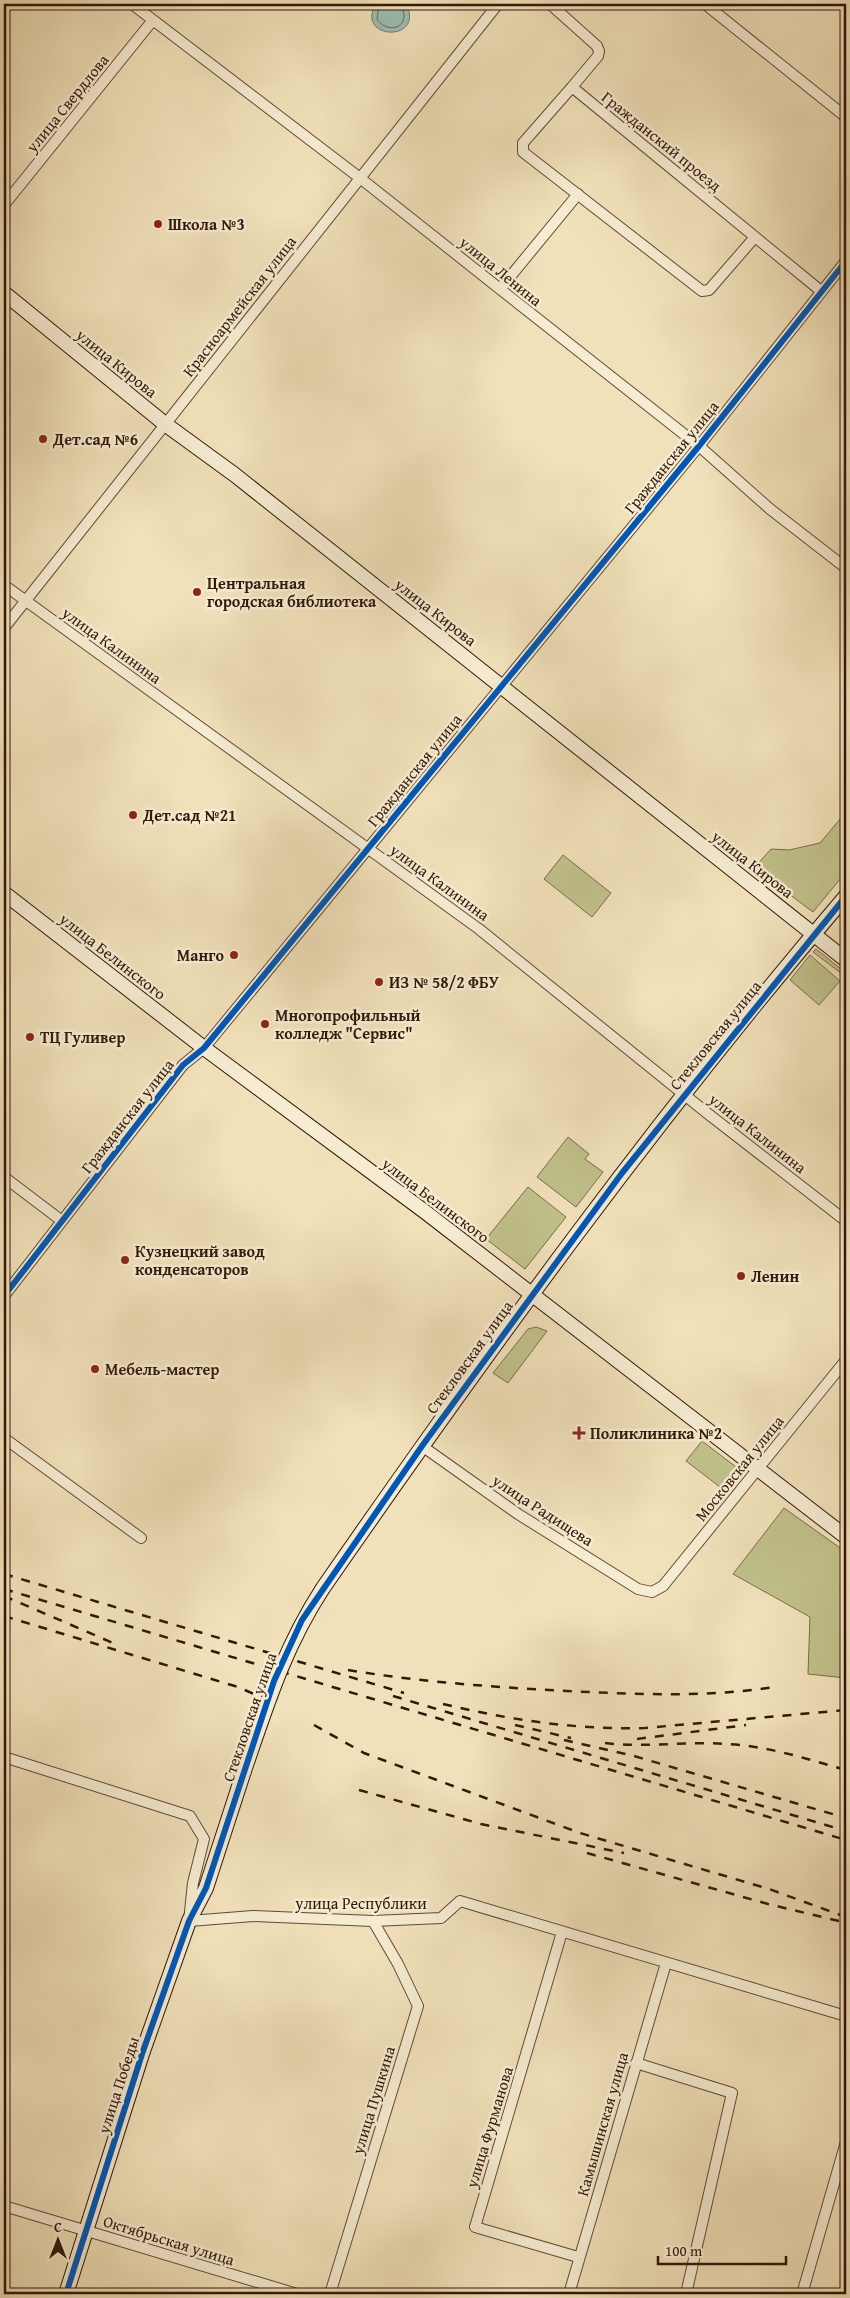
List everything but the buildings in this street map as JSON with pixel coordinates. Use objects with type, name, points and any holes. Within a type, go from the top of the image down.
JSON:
[{"type":"street","name":"улица Ленина","points":[[132,4],[360,178],[699,446],[770,509],[846,568]]},
{"type":"street","name":"Красноармейская улица","points":[[4,628],[498,4]]},
{"type":"street","points":[[550,4],[597,46],[599,51],[598,56],[523,143],[523,152],[705,292],[709,290],[755,236]]},
{"type":"street","points":[[705,4],[846,117]]},
{"type":"street","name":"улица Свердлова","points":[[4,206],[153,20]]},
{"type":"street","name":"Гражданский проезд","points":[[572,87],[821,291]]},
{"type":"street","points":[[500,289],[578,194]]},
{"type":"street","name":"Гражданская улица","points":[[4,1296],[183,1065],[204,1048],[699,446],[846,261]]},
{"type":"street","name":"улица Кирова","points":[[4,293],[165,424],[235,475],[846,960]]},
{"type":"street","name":"улица Калинина","points":[[4,585],[479,929],[684,1095],[846,1221]]},
{"type":"street","name":"улица Белинского","points":[[4,893],[204,1048],[424,1211],[531,1296],[846,1537]]},
{"type":"street","name":"Стекловская улица","points":[[206,1888],[274,1682],[302,1620],[422,1446],[622,1173],[846,896]]},
{"type":"street","points":[[4,1177],[62,1221]]},
{"type":"street","name":"Московская улица","points":[[652,1592],[663,1586],[846,1360]]},
{"type":"street","points":[[4,1438],[141,1538]]},
{"type":"street","name":"улица Радищева","points":[[422,1446],[518,1514],[638,1588],[652,1592]]},
{"type":"street","points":[[4,1757],[190,1816],[204,1839],[192,1883],[189,1921]]},
{"type":"street","name":"улица Победы","points":[[66,2294],[142,2054],[189,1921],[206,1888]]},
{"type":"street","name":"улица Республики","points":[[189,1921],[253,1916],[373,1921],[440,1918],[460,1901],[846,2016]]},
{"type":"street","name":"улица Пушкина","points":[[330,2294],[418,2006],[398,1964],[373,1921]]},
{"type":"street","name":"улица Фурманова","points":[[562,1932],[475,2227],[578,2257]]},
{"type":"street","name":"Камышинская улица","points":[[569,2294],[578,2257],[666,1963]]},
{"type":"street","points":[[636,2063],[732,2093],[686,2294]]},
{"type":"street","points":[[802,2294],[846,2142]]},
{"type":"street","name":"Октябрьская улица","points":[[4,2206],[297,2294]]},
{"type":"green space","points":[[846,812],[846,872],[813,912],[754,868],[771,849],[789,850],[820,843]]},
{"type":"green space","points":[[563,855],[611,893],[592,917],[544,879]]},
{"type":"green space","points":[[816,949],[846,973],[846,977],[813,952]]},
{"type":"green space","points":[[810,955],[840,981],[819,1005],[790,980]]},
{"type":"green space","points":[[568,1137],[589,1154],[585,1159],[603,1172],[576,1207],[537,1177]]},
{"type":"green space","points":[[528,1187],[566,1217],[525,1269],[486,1239]]},
{"type":"green space","points":[[536,1327],[547,1331],[508,1383],[493,1373],[528,1329]]},
{"type":"green space","points":[[702,1441],[740,1470],[724,1490],[686,1461]]},
{"type":"green space","points":[[784,1508],[846,1552],[846,1678],[808,1674],[810,1617],[733,1574]]},
{"type":"water","points":[[376,4],[406,4],[410,17],[407,26],[399,31],[381,30],[374,25],[372,16]]},
{"type":"railway","points":[[4,1574],[404,1693]]},
{"type":"railway","points":[[4,1589],[846,1840]]},
{"type":"railway","points":[[4,1596],[113,1643]]},
{"type":"railway","points":[[4,1616],[238,1687],[263,1698]]},
{"type":"railway","points":[[348,1670],[402,1678],[457,1683],[618,1693],[723,1693],[774,1687]]},
{"type":"railway","points":[[393,1696],[846,1831]]},
{"type":"railway","points":[[443,1704],[493,1715],[544,1723],[620,1728],[645,1728],[846,1710]]},
{"type":"railway","points":[[314,1725],[364,1753],[580,1833],[769,1889],[846,1917]]},
{"type":"railway","points":[[515,1725],[571,1738]]},
{"type":"railway","points":[[637,1739],[746,1725]]},
{"type":"railway","points":[[564,1740],[634,1756],[846,1818]]},
{"type":"railway","points":[[605,1743],[636,1745],[712,1743],[742,1745],[787,1754],[846,1770]]},
{"type":"railway","points":[[359,1790],[481,1824],[624,1853]]},
{"type":"railway","points":[[587,1853],[768,1904],[843,1922]]},
{"type":"cycle path","points":[[4,1296],[183,1065],[204,1048],[699,446],[846,261]]},
{"type":"cycle path","points":[[66,2294],[142,2054],[189,1921],[206,1888],[274,1681],[302,1620],[422,1446],[622,1173],[846,896]]},
{"type":"place","name":"Школа №3","points":[[158,224]]},
{"type":"place","name":"Дет.сад №6","points":[[43,439]]},
{"type":"place","name":"Центральная городская библиотека","points":[[197,592]]},
{"type":"place","name":"Дет.сад №21","points":[[133,815]]},
{"type":"place","name":"Манго","points":[[234,955]]},
{"type":"place","name":"ИЗ № 58/2 ФБУ","points":[[379,982]]},
{"type":"place","name":"Многопрофильный колледж \"Сервис\"","points":[[265,1024]]},
{"type":"place","name":"ТЦ Гуливер","points":[[30,1037]]},
{"type":"place","name":"Кузнецкий завод конденсаторов","points":[[125,1260]]},
{"type":"place","name":"Ленин","points":[[741,1276]]},
{"type":"place","name":"Мебель-мастер","points":[[95,1369]]},
{"type":"place","name":"Поликлиника №2","points":[[579,1433]]}]
